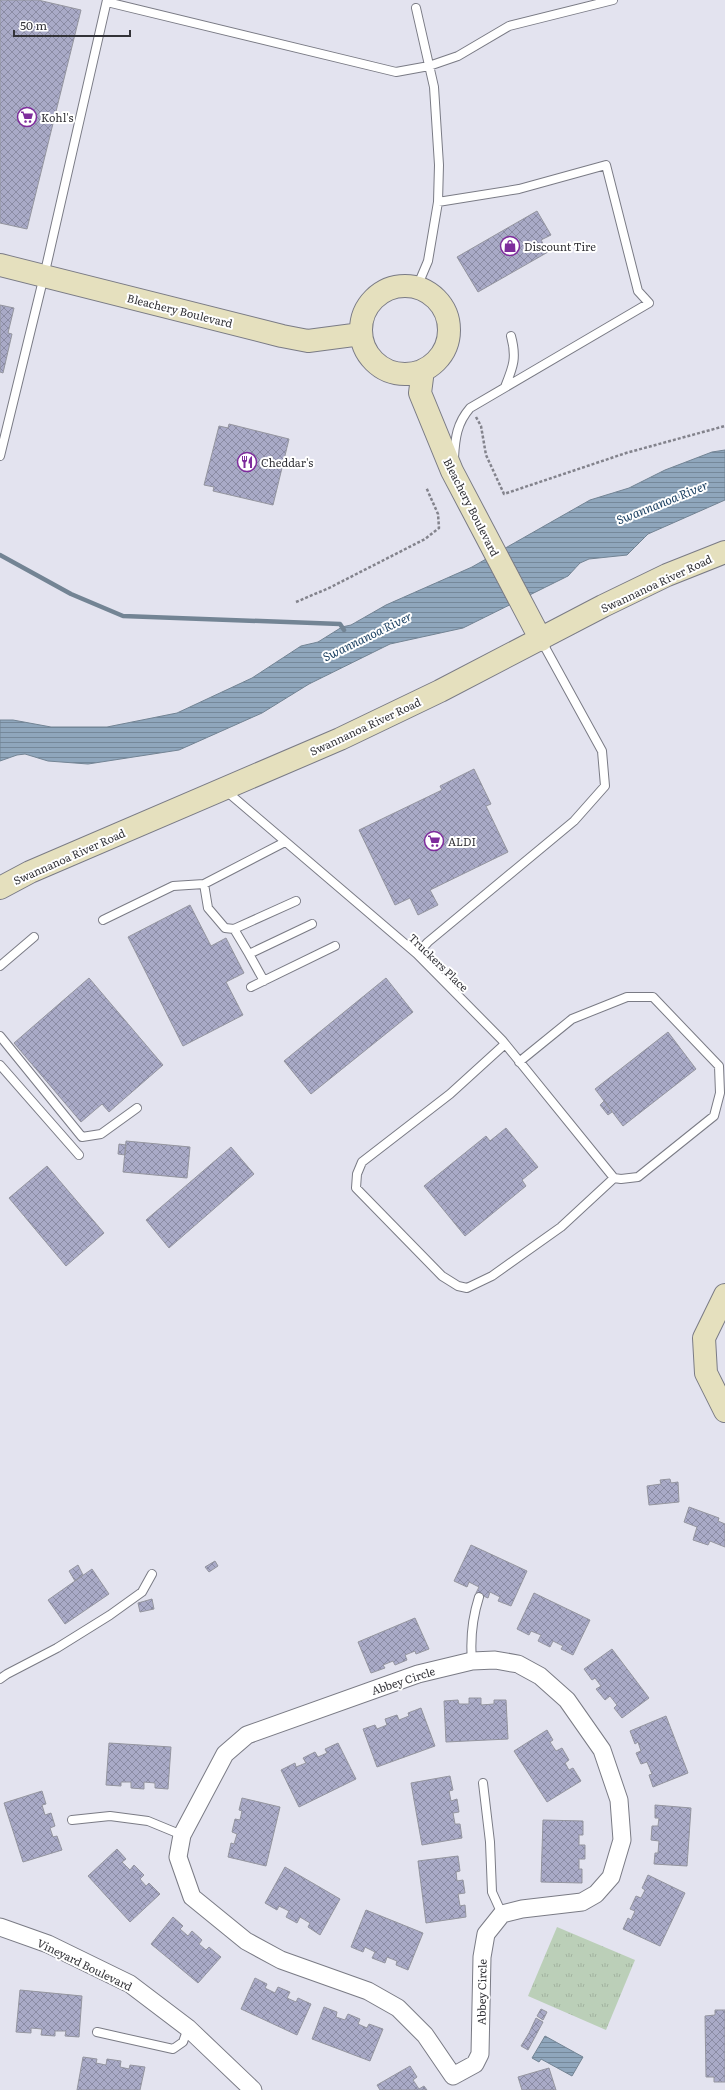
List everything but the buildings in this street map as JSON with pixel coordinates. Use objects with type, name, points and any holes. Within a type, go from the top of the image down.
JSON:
[{"type":"street","name":"Bleachery Boulevard","points":[[0,265],[282,336],[308,341],[361,334]]},
{"type":"street","points":[[403,285],[417,287],[431,294],[442,305],[448,319],[449,334],[445,349],[436,361],[423,370],[410,374],[396,373],[383,368],[372,359],[365,347],[361,334],[362,319],[368,306],[377,296],[390,288],[403,285]]},
{"type":"street","name":"Bleachery Boulevard","points":[[423,370],[420,393],[452,471],[540,640]]},
{"type":"street","name":"Swannanoa River Road","points":[[0,888],[30,872],[340,739],[440,691],[603,606],[667,575],[725,552]]},
{"type":"street","points":[[725,1295],[704,1338],[706,1373],[725,1411]]},
{"type":"street","name":"Abbey Circle","points":[[495,1660],[518,1664],[540,1676],[567,1700],[602,1750],[619,1800],[622,1840],[611,1877],[596,1894],[582,1902],[522,1909],[502,1914],[486,1934],[482,1957],[480,2054],[475,2064],[456,2083],[425,2035],[398,2008],[368,1991],[281,1960],[246,1941],[192,1897],[178,1857],[182,1835],[225,1754],[247,1735],[418,1674],[472,1661],[495,1660]]},
{"type":"street","name":"Vineyard Boulevard","points":[[0,1927],[48,1944],[130,1984],[188,2028],[253,2090]]},
{"type":"lane","points":[[0,456],[44,276],[107,1],[396,72],[429,66],[458,56],[510,26],[613,0]]},
{"type":"lane","points":[[416,8],[435,95],[439,165],[438,202],[428,261],[417,287]]},
{"type":"lane","points":[[438,202],[519,189],[606,166],[638,291],[649,303],[470,408],[461,419],[456,436],[452,471]]},
{"type":"lane","points":[[505,387],[513,367],[515,352],[510,336]]},
{"type":"lane","points":[[417,954],[428,942],[574,821],[605,786],[602,751],[540,640]]},
{"type":"lane","name":"Truckers Place","points":[[223,788],[417,954],[505,1044],[614,1178]]},
{"type":"lane","points":[[103,920],[172,886],[204,884],[285,842]]},
{"type":"lane","points":[[204,884],[208,908],[224,928],[234,929],[296,901]]},
{"type":"lane","points":[[249,954],[312,924]]},
{"type":"lane","points":[[234,929],[264,981]]},
{"type":"lane","points":[[0,966],[34,937]]},
{"type":"lane","points":[[251,987],[335,946]]},
{"type":"lane","points":[[505,1044],[450,1094],[362,1162],[357,1174],[356,1188],[442,1276],[458,1286],[467,1288],[492,1276],[561,1227],[614,1178],[621,1180],[638,1177],[714,1116],[720,1093],[719,1066],[653,997],[628,998],[572,1019],[519,1062]]},
{"type":"lane","points":[[0,1036],[82,1137],[100,1134],[137,1108]]},
{"type":"lane","points":[[0,1065],[79,1155]]},
{"type":"lane","points":[[0,1679],[57,1648],[110,1615],[142,1592],[152,1574]]},
{"type":"lane","points":[[472,1661],[470,1638],[473,1615],[479,1597]]},
{"type":"lane","points":[[483,1782],[490,1842],[492,1892],[502,1914]]},
{"type":"lane","points":[[72,1820],[118,1817],[148,1821],[182,1835]]},
{"type":"lane","points":[[98,2032],[173,2049],[183,2042],[188,2028]]},
{"type":"path","points":[[470,408],[481,426],[486,455],[504,494],[626,453],[725,426]]},
{"type":"path","points":[[296,602],[329,588],[425,539],[439,528],[438,514],[426,487]]},
{"type":"green space","points":[[557,1927],[635,1960],[606,2030],[528,1996]]},
{"type":"water","name":"Swannanoa River","points":[[725,450],[725,500],[648,534],[627,555],[589,559],[580,563],[568,576],[463,628],[390,644],[309,684],[262,713],[179,750],[88,764],[48,761],[25,754],[0,761],[0,720],[13,720],[51,727],[107,727],[177,713],[252,678],[301,646],[318,642],[342,627],[351,625],[386,605],[472,567],[590,500],[629,488],[665,470],[712,452]]},
{"type":"water","points":[[545,2036],[583,2057],[572,2076],[541,2059],[539,2062],[532,2058]]},
{"type":"waterway","points":[[0,555],[71,594],[123,616],[340,624],[344,630]]},
{"type":"place","name":"Kohl's","points":[[27,117]]},
{"type":"place","name":"Discount Tire","points":[[510,246]]},
{"type":"place","name":"Cheddar's","points":[[247,462]]},
{"type":"place","name":"ALDI","points":[[434,841]]}]
